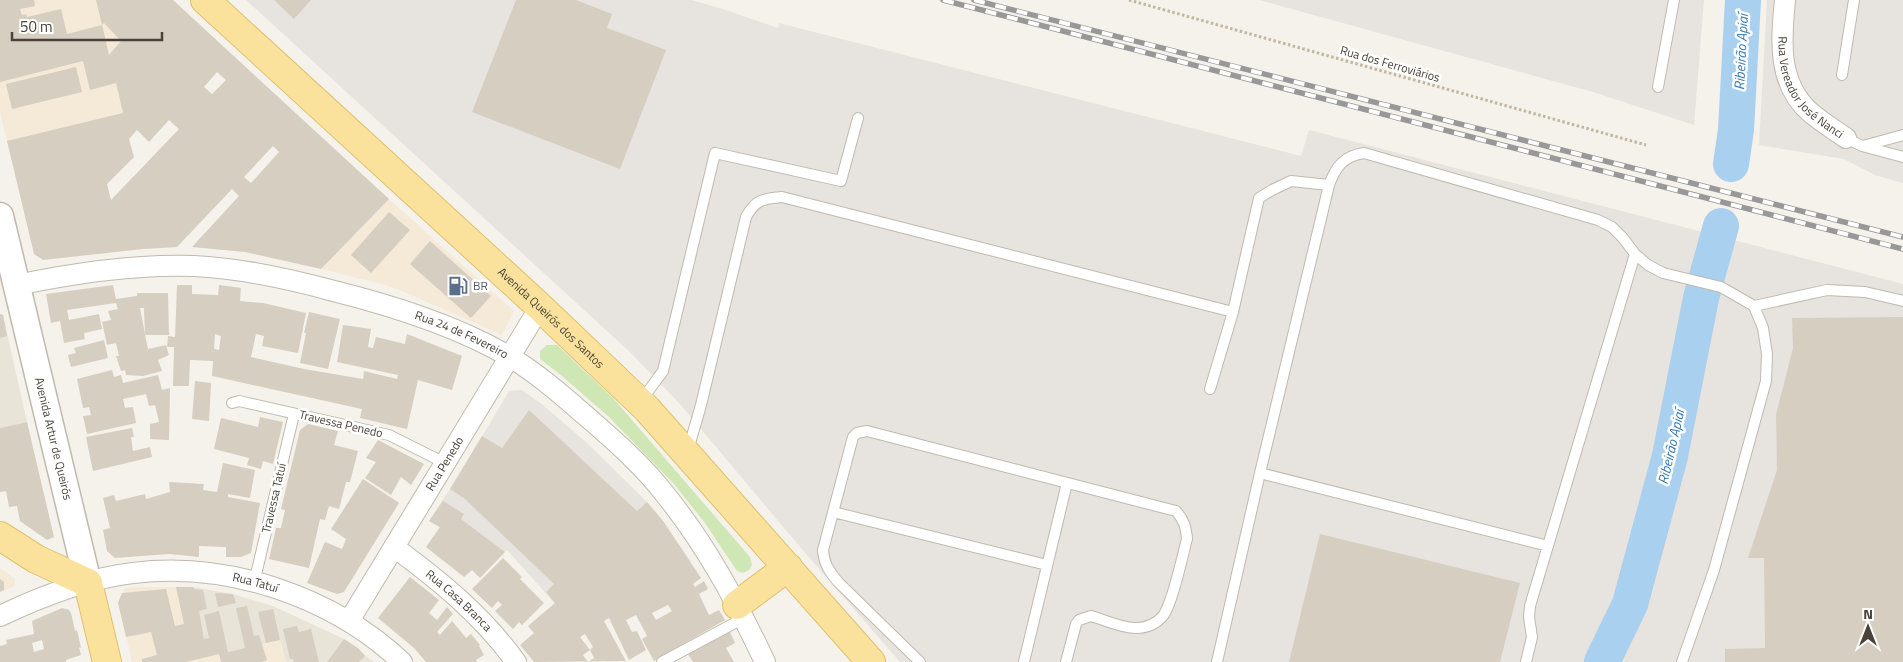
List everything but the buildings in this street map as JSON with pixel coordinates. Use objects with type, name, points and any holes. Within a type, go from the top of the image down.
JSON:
[{"type":"main road","name":"Avenida Queirós dos Santos","points":[[206,0],[540,307],[640,402],[871,662]]},
{"type":"main road","points":[[0,536],[36,559],[88,583]]},
{"type":"main road","points":[[740,611],[788,567]]},
{"type":"main road","name":"Avenida Artur de Queirós","points":[[88,583],[107,662]]},
{"type":"street","name":"Rua Vereador José Nanci","points":[[1784,0],[1781,41],[1785,71],[1794,92],[1810,112],[1854,142]]},
{"type":"street","name":"Avenida Artur de Queirós","points":[[0,216],[8,288],[88,583]]},
{"type":"street","name":"Rua 24 de Fevereiro","points":[[8,288],[76,274],[146,266],[195,266],[238,270],[287,278],[355,296],[403,311],[476,340],[510,357],[545,381],[571,402],[641,466],[664,492],[702,543],[725,582],[765,662]]},
{"type":"street","name":"Rua Penedo","points":[[349,621],[540,307]]},
{"type":"street","name":"Rua Casa Branca","points":[[394,547],[460,598],[485,624],[516,662]]},
{"type":"street","name":"Rua Tatuí","points":[[0,616],[45,596],[118,575],[161,570],[209,573],[254,582],[312,603],[349,621],[383,644],[402,662]]},
{"type":"lane","points":[[1658,87],[1674,0]]},
{"type":"lane","points":[[1842,75],[1854,0]]},
{"type":"lane","points":[[640,402],[663,371],[715,153],[841,181],[858,118]]},
{"type":"lane","points":[[1854,142],[1903,135]]},
{"type":"lane","name":"Rua Vereador José Nanci","points":[[1854,142],[1903,157]]},
{"type":"lane","points":[[1217,662],[1329,184],[1341,162],[1352,155],[1364,153],[1598,220],[1612,227],[1635,254],[1648,265],[1663,272],[1721,287],[1754,306],[1763,328],[1767,354],[1766,381],[1714,570],[1682,662]]},
{"type":"lane","points":[[1210,389],[1233,312],[1260,198],[1291,181],[1329,184]]},
{"type":"lane","points":[[687,453],[702,405],[746,217],[752,207],[763,199],[782,197],[1233,312]]},
{"type":"lane","points":[[1526,662],[1532,637],[1529,617],[1530,606],[1635,254]]},
{"type":"lane","points":[[1754,306],[1827,290],[1866,292],[1903,301]]},
{"type":"lane","name":"Travessa Penedo","points":[[232,403],[239,401],[389,435],[445,463]]},
{"type":"lane","name":"Travessa Tatuí","points":[[254,582],[294,414]]},
{"type":"lane","points":[[920,662],[838,582],[826,567],[823,550],[833,512],[853,438],[862,431],[867,430],[1176,511],[1183,520],[1187,539],[1169,606],[1163,616],[1155,623],[1145,627],[1133,628],[1091,616],[1085,617],[1076,624],[1066,662]]},
{"type":"lane","points":[[1260,473],[1548,546]]},
{"type":"lane","points":[[1024,662],[1067,483]]},
{"type":"lane","points":[[833,512],[1047,565]]},
{"type":"lane","points":[[662,662],[740,611]]},
{"type":"path","name":"Rua dos Ferroviários","points":[[1129,0],[1646,145]]},
{"type":"shaded area","points":[[0,0],[160,0],[109,55],[130,142],[14,169],[0,112]]},
{"type":"shaded area","points":[[246,0],[691,0],[778,28],[779,23],[1301,156],[1309,130],[1903,284],[1903,662],[900,662],[679,403],[631,353]]},
{"type":"shaded area","points":[[1259,0],[1704,0],[1694,125],[1593,92]]},
{"type":"shaded area","points":[[1767,0],[1903,0],[1903,183],[1875,175],[1844,159],[1759,145]]},
{"type":"shaded area","points":[[389,199],[514,311],[502,335],[400,290],[321,269]]},
{"type":"shaded area","points":[[0,314],[3,315],[27,422],[0,428]]},
{"type":"shaded area","points":[[522,390],[543,405],[587,443],[647,502],[663,521],[691,562],[585,634],[507,550],[491,566],[450,534],[429,521],[460,474],[509,391]]},
{"type":"shaded area","points":[[0,568],[15,579],[15,586],[0,592]]},
{"type":"shaded area","points":[[193,587],[233,594],[273,606],[344,639],[374,662],[286,662],[280,640],[208,657]]},
{"type":"shaded area","points":[[193,587],[208,656],[280,640],[286,662],[132,662],[119,601],[125,588]]},
{"type":"green space","points":[[547,345],[557,345],[613,398],[750,557],[752,565],[749,570],[743,573],[737,571],[705,523],[674,484],[609,417],[540,359],[540,351]]},
{"type":"waterway","name":"Ribeirão Apiaí","points":[[1731,164],[1736,130],[1743,0]]},
{"type":"waterway","name":"Ribeirão Apiaí","points":[[1602,662],[1630,604],[1670,456],[1701,298],[1721,226]]},
{"type":"railway","points":[[943,0],[1903,249]]},
{"type":"railway","points":[[974,0],[1903,237]]},
{"type":"place","name":"BR","points":[[458,286]]}]
